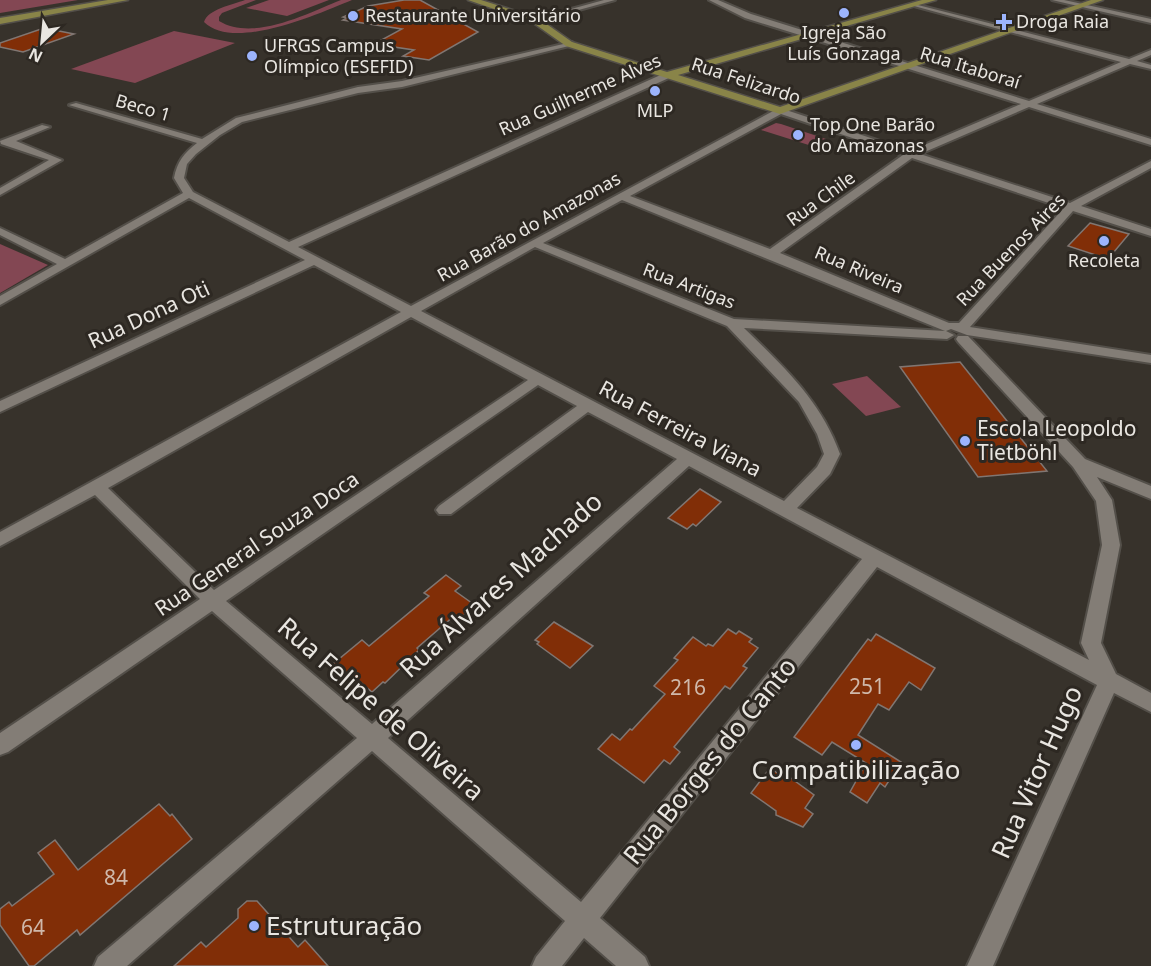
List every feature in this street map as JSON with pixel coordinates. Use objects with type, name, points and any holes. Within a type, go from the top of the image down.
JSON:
[{"type":"main road","points":[[0,15],[87,0]]},
{"type":"main road","points":[[0,21],[124,0]]},
{"type":"main road","name":"Rua Felizardo","points":[[472,0],[535,20],[569,44],[780,111]]},
{"type":"main road","name":"Rua Guilherme Alves","points":[[668,75],[932,0]]},
{"type":"main road","name":"Rua Barão do Amazonas","points":[[780,111],[1099,0]]},
{"type":"street","name":"Rua Itaboraí","points":[[712,0],[727,8],[809,35],[1151,142]]},
{"type":"street","points":[[1055,0],[1151,21]]},
{"type":"street","points":[[535,20],[605,1]]},
{"type":"street","points":[[916,5],[1151,67]]},
{"type":"street","points":[[0,301],[189,194],[179,178],[182,164],[204,142],[226,126],[269,111],[358,90],[402,84],[569,44]]},
{"type":"street","name":"Rua Chile","points":[[771,254],[911,154],[1151,52]]},
{"type":"street","name":"Rua Guilherme Alves","points":[[289,246],[668,75]]},
{"type":"street","name":"Beco 1","points":[[73,105],[204,142]]},
{"type":"street","name":"Rua Felizardo","points":[[780,111],[1151,233]]},
{"type":"street","name":"Rua Barão do Amazonas","points":[[0,540],[534,243],[780,111]]},
{"type":"street","points":[[4,142],[45,127]]},
{"type":"street","points":[[0,192],[57,160],[4,142]]},
{"type":"street","name":"Rua Buenos Aires","points":[[964,333],[1071,207],[1151,164]]},
{"type":"street","name":"Rua Ferreira Viana","points":[[189,194],[1151,703]]},
{"type":"street","name":"Rua Riveira","points":[[622,196],[771,254],[946,331]]},
{"type":"street","points":[[0,231],[66,264]]},
{"type":"street","name":"Rua Artigas","points":[[534,243],[732,323],[946,331]]},
{"type":"street","name":"Rua Dona Oti","points":[[0,407],[316,260]]},
{"type":"street","points":[[732,323],[797,391],[814,412],[827,435],[832,454],[824,470],[785,510]]},
{"type":"street","points":[[946,331],[1151,359]]},
{"type":"street","points":[[964,333],[1079,463],[1151,493]]},
{"type":"street","name":"Rua General Souza Doca","points":[[0,745],[538,379]]},
{"type":"street","points":[[445,510],[588,405]]},
{"type":"street","name":"Rua Álvares Machado","points":[[106,966],[372,738],[688,458]]},
{"type":"street","name":"Rua Vitor Hugo","points":[[980,966],[1109,681],[1091,643],[1111,545],[1104,500],[1079,463]]},
{"type":"street","name":"Rua Felipe de Oliveira","points":[[97,487],[214,601],[636,966]]},
{"type":"street","name":"Rua Borges do Canto","points":[[545,966],[875,556]]},
{"type":"shaded area","points":[[0,0],[78,0],[0,13]]},
{"type":"shaded area","points":[[245,0],[256,0],[222,13],[219,21],[233,27],[264,27],[297,18],[341,0],[352,0],[299,21],[256,32],[235,33],[218,30],[204,22],[215,11]]},
{"type":"shaded area","points":[[269,0],[329,0],[287,16],[246,8]]},
{"type":"shaded area","points":[[174,31],[235,43],[135,83],[71,69]]},
{"type":"shaded area","name":"Top One Barão do Amazonas","points":[[776,123],[829,140],[815,147],[761,130]]},
{"type":"shaded area","points":[[0,244],[48,265],[0,293]]},
{"type":"shaded area","points":[[867,376],[901,407],[866,416],[832,384]]},
{"type":"building","points":[[404,0],[420,0],[478,32],[429,60],[403,56],[414,50],[374,44],[402,29],[343,20],[347,18],[343,17],[368,6]]},
{"type":"building","points":[[44,28],[74,34],[23,52],[0,47],[0,43]]},
{"type":"building","name":"Recoleta","points":[[1090,223],[1129,234],[1108,259],[1068,246]]},
{"type":"building","points":[[960,362],[1047,471],[978,477],[900,367]]},
{"type":"building","points":[[700,489],[721,502],[696,526],[693,524],[687,529],[668,518]]},
{"type":"building","points":[[446,575],[461,586],[455,591],[476,606],[459,619],[454,616],[417,648],[419,650],[385,683],[383,682],[372,692],[333,664],[362,640],[369,646],[429,596],[424,593]]},
{"type":"building","points":[[554,622],[593,646],[570,668],[537,644],[539,642],[535,640]]},
{"type":"building","points":[[728,629],[736,634],[739,631],[752,639],[749,642],[758,648],[743,666],[747,668],[730,689],[725,686],[674,747],[680,752],[670,764],[664,760],[644,783],[598,749],[612,734],[620,740],[665,694],[654,686],[678,660],[674,658],[693,637],[706,646],[708,644],[713,646]]},
{"type":"building","points":[[876,634],[935,668],[921,690],[909,682],[889,710],[878,704],[858,735],[901,762],[885,787],[880,783],[867,803],[850,792],[866,763],[832,742],[822,755],[794,737],[868,639],[871,641]]},
{"type":"building","points":[[770,768],[786,779],[788,776],[814,795],[805,808],[813,814],[803,827],[776,815],[776,811],[751,793]]},
{"type":"building","points":[[159,804],[170,816],[172,814],[192,839],[80,935],[77,930],[34,966],[29,966],[0,925],[0,909],[9,902],[12,906],[54,874],[38,853],[55,840],[78,870]]},
{"type":"building","name":"Estruturação","points":[[247,901],[257,901],[298,947],[305,940],[328,966],[174,966],[201,942],[206,947],[238,918],[238,909]]},
{"type":"place","name":"Igreja São Luís Gonzaga","points":[[844,13]]},
{"type":"place","name":"Restaurante Universitário","points":[[353,16]]},
{"type":"place","name":"Droga Raia","points":[[1004,22]]},
{"type":"place","name":"UFRGS Campus Olímpico (ESEFID)","points":[[252,56]]},
{"type":"place","name":"MLP","points":[[655,91]]},
{"type":"place","name":"Top One Barão do Amazonas","points":[[798,135]]},
{"type":"place","name":"Recoleta","points":[[1104,241]]},
{"type":"place","name":"Escola Leopoldo Tietböhl","points":[[965,441]]},
{"type":"place","name":"Compatibilização","points":[[856,745]]},
{"type":"place","name":"Estruturação","points":[[254,926]]}]
